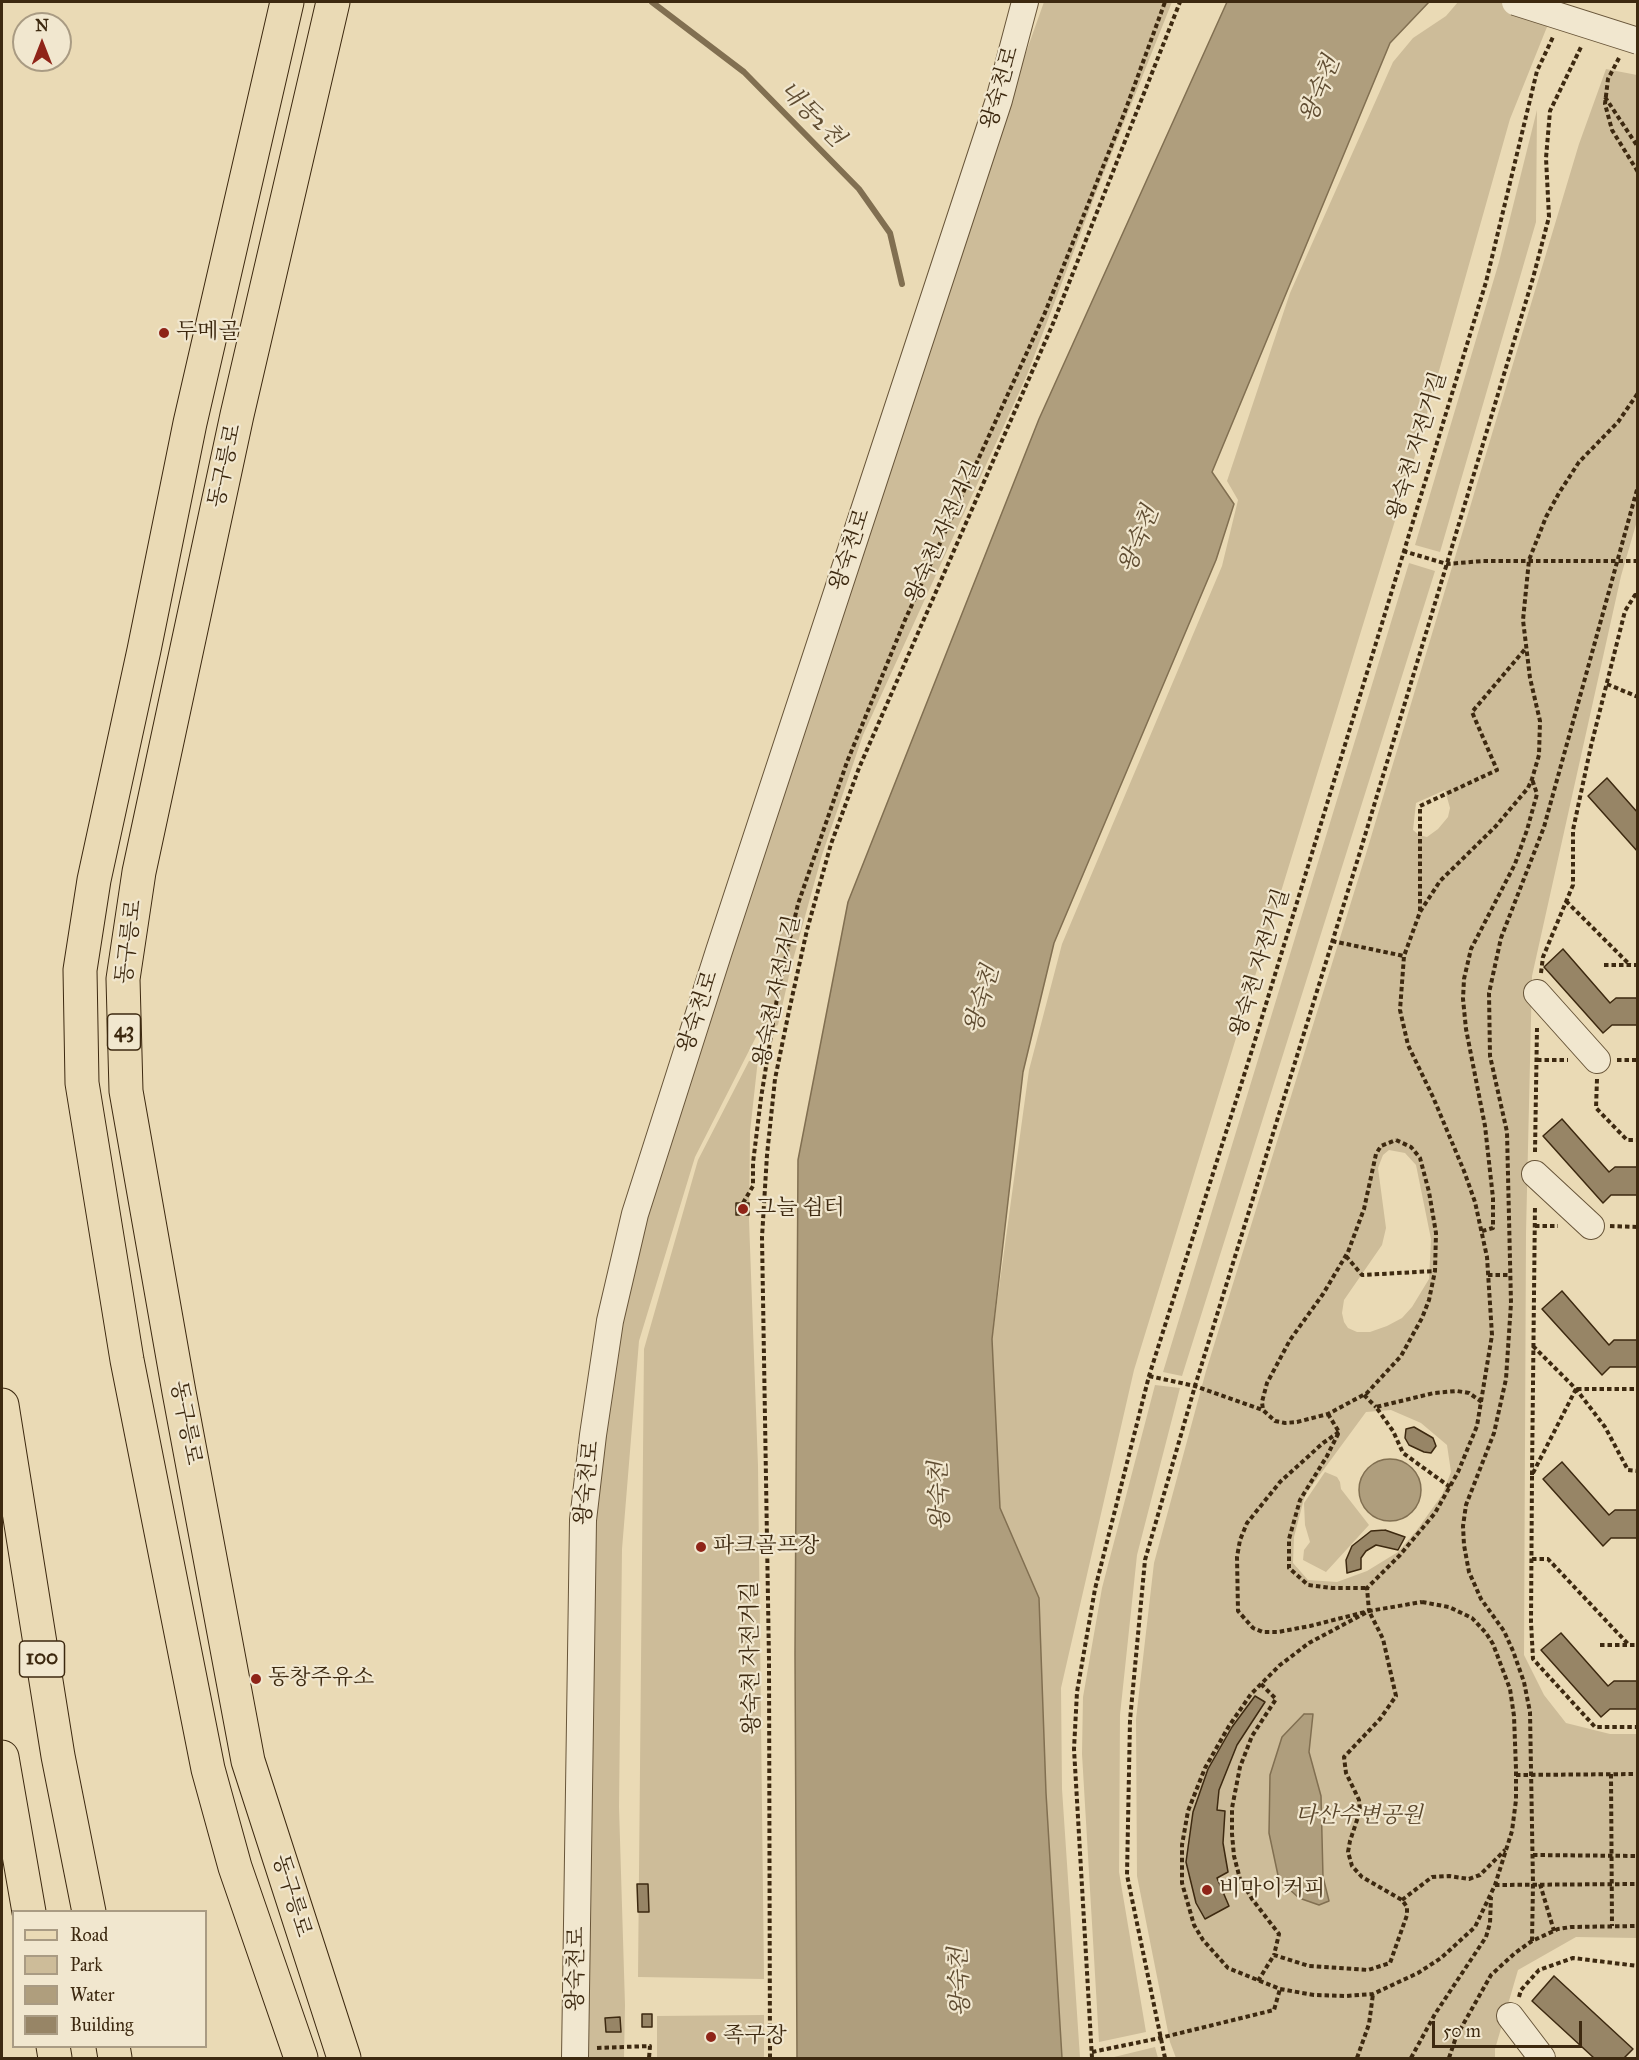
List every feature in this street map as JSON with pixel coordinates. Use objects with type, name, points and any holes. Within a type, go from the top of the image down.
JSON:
[{"type":"main road","name":"동구릉로","points":[[287,2],[190,423],[94,880],[80,970],[82,1083],[117,1302],[208,1769],[235,1867],[301,2058]]},
{"type":"main road","name":"동구릉로","points":[[333,2],[234,427],[139,872],[123,979],[126,1090],[179,1392],[248,1761],[344,2058]]},
{"type":"main road","name":"100","points":[[2,1405],[58,1756],[89,1910]]},
{"type":"main road","points":[[2,1757],[30,1910]]},
{"type":"street","name":"왕숙천로","points":[[575,2058],[583,1520],[592,1435],[610,1321],[638,1203],[999,100],[1025,2]]},
{"type":"street","points":[[1515,2],[1630,46]]},
{"type":"street","points":[[1538,993],[1597,1060]]},
{"type":"street","points":[[1535,1174],[1591,1226]]},
{"type":"street","points":[[1510,2016],[1542,2058]]},
{"type":"path","points":[[743,1203],[753,1186],[753,1163],[761,1098],[779,986],[798,904],[847,762],[905,620],[1044,315],[1124,114],[1165,2]]},
{"type":"path","name":"왕숙천 자전거길","points":[[770,2058],[769,1660],[762,1237],[767,1155],[776,1078],[789,1011],[807,930],[828,854],[859,768],[1048,336],[1180,2]]},
{"type":"path","name":"왕숙천 자전거길","points":[[1092,2058],[1074,1749],[1077,1692],[1095,1589],[1149,1376],[1238,1095],[1486,282],[1537,71],[1555,33]]},
{"type":"path","points":[[1165,2058],[1127,1875],[1130,1720],[1145,1560],[1195,1386],[1533,278],[1549,217],[1546,158],[1550,111],[1584,41]]},
{"type":"path","points":[[1630,46],[1608,80],[1605,104],[1612,130],[1638,172]]},
{"type":"path","points":[[1605,98],[1638,147]]},
{"type":"path","points":[[1339,1432],[1328,1456],[1300,1500],[1290,1539],[1290,1568],[1308,1585],[1367,1588],[1400,1555],[1429,1521],[1450,1487],[1478,1426],[1492,1335],[1487,1257],[1482,1231],[1464,1171],[1408,1045],[1400,1010],[1404,956],[1420,912],[1440,881],[1496,826],[1528,788],[1532,779],[1539,755],[1540,721],[1530,678],[1523,620],[1529,560],[1546,517],[1579,462],[1618,422],[1638,393]]},
{"type":"path","points":[[1532,1941],[1530,1712],[1524,1682],[1513,1651],[1504,1631],[1481,1599],[1473,1581],[1466,1559],[1463,1527],[1466,1505],[1494,1433],[1506,1379],[1511,1302],[1507,1132],[1490,1056],[1489,993],[1501,938],[1544,827],[1638,486]]},
{"type":"path","points":[[1403,551],[1447,564],[1515,560],[1638,561]]},
{"type":"path","points":[[1638,595],[1635,595],[1625,611],[1573,830],[1573,885],[1543,957],[1538,993],[1531,1622],[1533,1659],[1595,1727],[1638,1727]]},
{"type":"path","points":[[1420,912],[1420,806],[1497,770],[1472,712],[1526,647]]},
{"type":"path","points":[[1607,684],[1638,697]]},
{"type":"path","points":[[1482,1231],[1493,1228],[1493,1198],[1485,1126],[1466,1029],[1464,979],[1471,949],[1515,864],[1527,830],[1537,794],[1532,779]]},
{"type":"path","points":[[1566,901],[1630,965]]},
{"type":"path","points":[[1332,941],[1404,956]]},
{"type":"path","points":[[1604,965],[1638,965]]},
{"type":"path","points":[[1597,1060],[1596,1108],[1627,1140],[1638,1140]]},
{"type":"path","points":[[1149,1376],[1214,1391],[1263,1410],[1275,1421],[1285,1423],[1328,1414],[1364,1395],[1396,1362],[1413,1336],[1429,1300],[1435,1271],[1436,1233],[1429,1192],[1420,1158],[1411,1147],[1396,1140],[1381,1146],[1376,1154],[1364,1209],[1346,1256],[1323,1294],[1290,1340],[1267,1383],[1262,1402],[1263,1410]]},
{"type":"path","points":[[1346,1256],[1362,1275],[1435,1271]]},
{"type":"path","points":[[1488,1275],[1510,1275]]},
{"type":"path","points":[[1533,1345],[1576,1389],[1605,1427],[1628,1470],[1638,1471]]},
{"type":"path","points":[[1576,1389],[1638,1389]]},
{"type":"path","points":[[1532,1475],[1576,1389]]},
{"type":"path","points":[[1376,1407],[1434,1393],[1457,1391],[1469,1393],[1482,1402]]},
{"type":"path","points":[[1364,1395],[1376,1407],[1393,1431],[1403,1453],[1450,1487]]},
{"type":"path","points":[[1328,1414],[1339,1432]]},
{"type":"path","points":[[1339,1432],[1323,1443],[1280,1482],[1247,1523],[1240,1540],[1238,1557],[1238,1611],[1253,1628],[1263,1632],[1278,1632],[1310,1626],[1369,1611],[1413,1603],[1437,1604],[1472,1618],[1486,1633],[1500,1658],[1510,1689],[1514,1716],[1516,1800],[1512,1831],[1492,1893],[1475,1927],[1441,1958],[1418,1973],[1373,1994],[1314,1995],[1280,1989],[1228,1968],[1203,1940],[1194,1925],[1182,1883],[1181,1865],[1188,1811],[1204,1768],[1251,1694],[1280,1665],[1309,1643],[1369,1611]]},
{"type":"path","points":[[1532,1559],[1548,1559],[1629,1645]]},
{"type":"path","points":[[1274,1955],[1309,1966],[1368,1970],[1390,1963],[1407,1915],[1407,1907],[1402,1900],[1362,1877],[1352,1866],[1348,1852],[1360,1811],[1359,1800],[1346,1773],[1344,1758],[1380,1719],[1396,1696],[1383,1639],[1369,1611],[1367,1588]]},
{"type":"path","points":[[1600,1645],[1638,1645]]},
{"type":"path","points":[[1258,1982],[1274,1955],[1279,1934],[1251,1899],[1240,1879],[1234,1856],[1232,1808],[1240,1767],[1251,1736],[1276,1699],[1261,1684]]},
{"type":"path","points":[[1516,1774],[1638,1774]]},
{"type":"path","points":[[1611,1774],[1612,1926]]},
{"type":"path","points":[[1402,1900],[1432,1877],[1449,1876],[1469,1879],[1480,1875],[1507,1847]]},
{"type":"path","points":[[1533,1855],[1638,1856]]},
{"type":"path","points":[[1540,1884],[1554,1931]]},
{"type":"path","points":[[1495,1885],[1638,1884]]},
{"type":"path","points":[[1411,2058],[1435,2014],[1486,1937],[1490,1923],[1492,1893]]},
{"type":"path","points":[[1449,2058],[1456,2037],[1491,1976],[1515,1953],[1532,1941],[1554,1931],[1571,1927],[1638,1926]]},
{"type":"path","points":[[1510,2016],[1521,1990],[1539,1970],[1573,1958],[1638,1966]]},
{"type":"path","points":[[1092,2052],[1274,2010],[1280,1989]]},
{"type":"path","points":[[1357,2058],[1369,2024],[1373,1994]]},
{"type":"path","points":[[619,2047],[650,2046],[649,2058]]},
{"type":"green space","points":[[1044,2],[1172,2],[1095,195],[1027,375],[863,735],[822,855],[791,967],[778,1025],[757,1035],[695,1157],[639,1341],[622,1549],[619,1807],[625,2005],[624,2058],[584,2058],[588,1536],[636,1231],[1008,103]]},
{"type":"green space","points":[[1458,2],[1557,2],[1510,119],[1417,449],[1134,1370],[1061,1688],[1062,1789],[1080,2058],[1062,2058],[1046,1793],[1039,1598],[1000,1508],[992,1339],[1029,1070],[1062,944],[1222,566],[1238,500],[1227,481],[1290,293],[1393,62],[1413,38],[1446,16]]},
{"type":"green space","name":"다산수변공원","points":[[1606,69],[1637,75],[1637,521],[1621,576],[1532,976],[1526,1233],[1524,1655],[1544,1695],[1566,1723],[1610,1734],[1637,1734],[1637,1938],[1576,1937],[1518,1970],[1495,2049],[1495,2058],[1176,2058],[1170,2042],[1137,1876],[1136,1719],[1154,1563],[1206,1371],[1365,857],[1579,144]],"holes":[[[1445,790],[1450,808],[1448,817],[1427,837],[1419,835],[1413,830],[1416,803]],[[1389,1150],[1405,1153],[1416,1165],[1431,1239],[1429,1279],[1412,1307],[1402,1318],[1370,1332],[1357,1332],[1348,1328],[1342,1313],[1344,1300],[1382,1245],[1386,1228],[1378,1168],[1383,1155]],[[1391,1410],[1421,1423],[1447,1445],[1451,1472],[1442,1495],[1398,1552],[1367,1571],[1337,1582],[1308,1580],[1293,1563],[1294,1537],[1305,1495],[1366,1412]]]},
{"type":"green space","points":[[1537,110],[1536,222],[1440,552],[1415,545],[1499,262]]},
{"type":"green space","points":[[1409,563],[1435,571],[1182,1376],[1163,1372]]},
{"type":"green space","name":"파크골프장","points":[[758,1059],[750,1132],[749,1220],[758,1466],[764,1979],[638,1977],[644,1349],[698,1160],[749,1061]]},
{"type":"green space","points":[[1155,1385],[1180,1388],[1137,1555],[1120,1715],[1119,1872],[1146,2032],[1099,2042],[1082,1754],[1083,1697],[1102,1588]]},
{"type":"green space","points":[[1325,1472],[1337,1477],[1341,1489],[1369,1525],[1326,1572],[1303,1560],[1304,1550],[1310,1542],[1305,1525],[1304,1503]]},
{"type":"green space","name":"족구장","points":[[764,2015],[764,2058],[657,2058],[657,2016]]},
{"type":"green space","points":[[1155,2047],[1158,2058],[1110,2058]]},
{"type":"water","name":"왕숙천","points":[[1227,2],[1429,2],[1390,43],[1212,472],[1234,504],[1216,560],[1054,943],[1023,1072],[992,1339],[1000,1508],[1039,1598],[1046,1793],[1062,2058],[797,2058],[795,1653],[798,1160],[848,902],[1039,419]]},
{"type":"water","points":[[1390,1459],[1407,1464],[1412,1468],[1416,1473],[1421,1490],[1416,1507],[1412,1512],[1407,1516],[1390,1521],[1373,1516],[1368,1512],[1364,1507],[1359,1490],[1364,1473],[1368,1468],[1373,1464]]},
{"type":"water","points":[[1304,1714],[1313,1714],[1309,1752],[1321,1796],[1323,1877],[1329,1901],[1319,1905],[1299,1898],[1279,1880],[1269,1833],[1270,1775],[1282,1737]]},
{"type":"building","points":[[1607,778],[1638,813],[1638,852],[1588,796]]},
{"type":"building","points":[[1563,949],[1610,1003],[1616,998],[1638,998],[1638,1025],[1612,1025],[1603,1033],[1544,967]]},
{"type":"building","points":[[1562,1119],[1609,1172],[1615,1167],[1638,1167],[1638,1195],[1611,1195],[1603,1203],[1543,1136]]},
{"type":"building","name":"그늘 쉼터","points":[[736,1203],[749,1203],[749,1215],[736,1215]]},
{"type":"building","points":[[1562,1291],[1609,1345],[1614,1340],[1638,1340],[1638,1367],[1610,1367],[1602,1375],[1542,1309]]},
{"type":"building","points":[[1414,1427],[1433,1438],[1436,1446],[1431,1453],[1409,1445],[1405,1438],[1406,1429]]},
{"type":"building","points":[[1562,1462],[1609,1515],[1615,1510],[1638,1510],[1638,1538],[1611,1538],[1603,1546],[1543,1479]]},
{"type":"building","points":[[1385,1530],[1405,1537],[1398,1550],[1376,1545],[1366,1551],[1361,1558],[1361,1569],[1347,1573],[1346,1560],[1352,1546],[1371,1531]]},
{"type":"building","points":[[1561,1633],[1608,1686],[1614,1681],[1638,1681],[1638,1709],[1610,1709],[1601,1717],[1541,1650]]},
{"type":"building","points":[[1255,1696],[1265,1702],[1237,1745],[1219,1790],[1217,1810],[1225,1811],[1223,1843],[1228,1872],[1217,1878],[1229,1906],[1205,1919],[1196,1903],[1186,1862],[1193,1812],[1208,1769],[1232,1727]]},
{"type":"building","points":[[637,1884],[648,1884],[649,1912],[638,1912]]},
{"type":"building","points":[[1554,1976],[1633,2049],[1624,2058],[1594,2058],[1532,2001]]},
{"type":"building","points":[[642,2014],[652,2014],[652,2027],[642,2027]]},
{"type":"building","points":[[620,2017],[621,2032],[606,2032],[605,2018]]},
{"type":"waterway","name":"내동2천","points":[[652,2],[744,72],[859,189],[890,233],[902,284]]},
{"type":"place","name":"두메골","points":[[164,333]]},
{"type":"place","name":"그늘 쉼터","points":[[743,1209]]},
{"type":"place","name":"파크골프장","points":[[701,1547]]},
{"type":"place","name":"동창주유소","points":[[256,1679]]},
{"type":"place","name":"비마이커피","points":[[1207,1890]]},
{"type":"place","name":"족구장","points":[[711,2037]]}]
